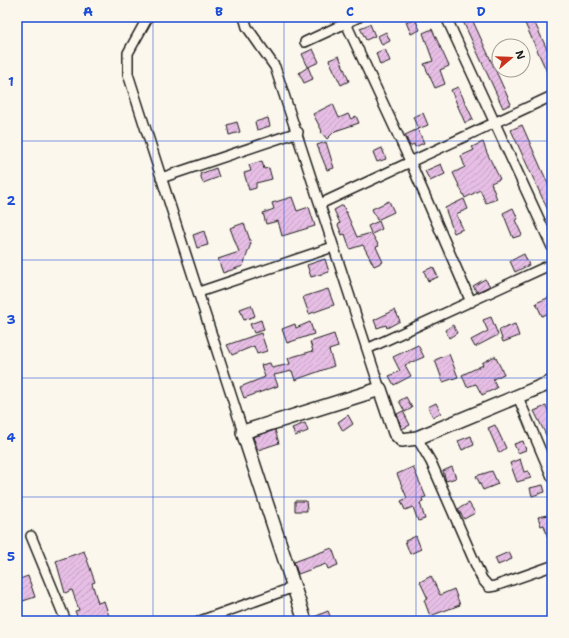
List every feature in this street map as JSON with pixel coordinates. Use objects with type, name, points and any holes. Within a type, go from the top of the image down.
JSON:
[{"type":"street","points":[[148,17],[128,53],[128,74],[305,621]]},
{"type":"street","points":[[244,17],[247,27],[275,67],[298,132],[333,247],[395,434],[402,440],[417,438],[552,382]]},
{"type":"street","points":[[305,42],[344,20],[359,17]]},
{"type":"street","points":[[446,17],[552,247]]},
{"type":"street","points":[[344,20],[410,162],[471,302]]},
{"type":"street","points":[[320,204],[552,96]]},
{"type":"street","points":[[161,178],[298,132]]},
{"type":"street","points":[[199,292],[333,247]]},
{"type":"street","points":[[367,349],[552,264]]},
{"type":"street","points":[[243,432],[380,389]]},
{"type":"street","points":[[518,397],[552,478]]},
{"type":"street","points":[[417,438],[432,462],[482,579],[489,586],[495,586],[552,566]]},
{"type":"street","points":[[31,536],[66,621]]},
{"type":"street","points":[[200,621],[294,587]]},
{"type":"building","points":[[461,17],[471,17],[491,60],[491,78],[499,78],[511,104],[503,108]]},
{"type":"building","points":[[532,17],[552,60],[552,83],[523,19]]},
{"type":"building","points":[[415,19],[420,30],[411,34],[406,22]]},
{"type":"building","points":[[370,24],[375,36],[366,40],[360,28]]},
{"type":"building","points":[[432,29],[449,66],[440,70],[445,84],[435,88],[424,64],[433,61],[423,33]]},
{"type":"building","points":[[386,32],[390,41],[382,45],[378,36]]},
{"type":"building","points":[[313,49],[319,62],[308,67],[302,54]]},
{"type":"building","points":[[385,49],[390,61],[380,65],[376,53]]},
{"type":"building","points":[[339,56],[349,81],[341,85],[329,60]]},
{"type":"building","points":[[308,67],[313,79],[304,83],[299,73]]},
{"type":"building","points":[[458,87],[473,119],[465,123],[451,90]]},
{"type":"building","points":[[333,104],[339,118],[348,114],[351,119],[356,116],[359,123],[335,131],[327,139],[321,132],[322,131],[313,114]]},
{"type":"building","points":[[423,113],[428,125],[418,129],[413,117]]},
{"type":"building","points":[[268,118],[270,126],[257,130],[255,122]]},
{"type":"building","points":[[237,122],[240,132],[229,135],[227,125]]},
{"type":"building","points":[[522,125],[552,193],[552,219],[511,130]]},
{"type":"building","points":[[418,129],[424,143],[415,147],[414,144],[410,146],[405,135]]},
{"type":"building","points":[[326,142],[334,168],[327,170],[317,145]]},
{"type":"building","points":[[483,142],[500,179],[491,183],[497,199],[486,203],[480,190],[465,198],[453,173],[465,167],[461,156],[474,150],[472,147]]},
{"type":"building","points":[[382,148],[386,159],[377,162],[373,152]]},
{"type":"building","points":[[262,161],[264,169],[269,168],[272,179],[256,183],[256,188],[249,190],[244,173],[251,171],[249,165]]},
{"type":"building","points":[[441,164],[445,174],[430,181],[425,171]]},
{"type":"building","points":[[216,168],[219,177],[203,183],[200,174]]},
{"type":"building","points":[[292,197],[297,211],[309,207],[315,226],[282,236],[278,221],[266,224],[263,213],[274,209],[272,203]]},
{"type":"building","points":[[464,199],[468,209],[456,214],[463,229],[454,233],[445,208]]},
{"type":"building","points":[[389,201],[394,212],[377,220],[372,209]]},
{"type":"building","points":[[343,205],[357,237],[371,233],[368,226],[379,221],[382,229],[372,234],[379,246],[376,247],[383,262],[374,266],[363,245],[350,249],[345,234],[342,235],[338,225],[340,223],[334,210]]},
{"type":"building","points":[[513,208],[518,219],[515,220],[522,235],[513,238],[503,213]]},
{"type":"building","points":[[244,223],[251,243],[243,266],[223,273],[218,259],[239,252],[230,228]]},
{"type":"building","points":[[204,231],[208,245],[197,248],[193,235]]},
{"type":"building","points":[[524,254],[529,265],[515,272],[510,261]]},
{"type":"building","points":[[325,259],[329,272],[311,277],[307,265]]},
{"type":"building","points":[[433,267],[438,277],[428,281],[424,271]]},
{"type":"building","points":[[485,279],[490,286],[477,292],[473,286]]},
{"type":"building","points":[[328,289],[334,305],[309,314],[303,297]]},
{"type":"building","points":[[552,296],[552,312],[542,316],[536,303]]},
{"type":"building","points":[[251,305],[255,316],[244,320],[240,309]]},
{"type":"building","points":[[395,310],[400,321],[387,328],[386,325],[377,328],[374,320]]},
{"type":"building","points":[[491,317],[498,335],[475,347],[471,340],[488,331],[483,320]]},
{"type":"building","points":[[261,320],[264,330],[254,333],[250,324]]},
{"type":"building","points":[[310,322],[314,334],[287,343],[282,329],[295,324],[296,328]]},
{"type":"building","points":[[515,324],[519,336],[503,342],[499,330]]},
{"type":"building","points":[[453,325],[457,333],[449,338],[445,330]]},
{"type":"building","points":[[261,333],[267,351],[257,354],[254,346],[232,355],[227,345]]},
{"type":"building","points":[[334,334],[338,347],[329,350],[334,366],[295,380],[292,371],[274,375],[278,386],[244,398],[240,387],[265,377],[261,365],[270,363],[272,368],[290,364],[288,358],[313,351],[310,342]]},
{"type":"building","points":[[418,345],[424,357],[405,365],[411,376],[394,385],[389,376],[400,371],[393,357]]},
{"type":"building","points":[[449,354],[458,377],[443,382],[435,360]]},
{"type":"building","points":[[495,356],[504,374],[493,379],[497,388],[482,395],[476,384],[467,387],[462,375],[483,365],[482,363]]},
{"type":"building","points":[[406,397],[412,408],[405,412],[399,401]]},
{"type":"building","points":[[436,403],[441,413],[433,417],[428,407]]},
{"type":"building","points":[[546,406],[552,418],[552,447],[534,411]]},
{"type":"building","points":[[403,411],[410,425],[402,429],[397,414]]},
{"type":"building","points":[[348,415],[353,424],[343,431],[338,422]]},
{"type":"building","points":[[305,423],[308,431],[295,436],[292,428]]},
{"type":"building","points":[[495,425],[506,448],[499,453],[488,428]]},
{"type":"building","points":[[275,430],[279,443],[258,450],[253,437]]},
{"type":"building","points":[[471,436],[474,445],[462,450],[458,441]]},
{"type":"building","points":[[523,441],[526,450],[518,453],[514,444]]},
{"type":"building","points":[[520,459],[524,472],[528,471],[531,478],[517,482],[510,463]]},
{"type":"building","points":[[413,467],[426,497],[422,498],[423,502],[420,503],[425,519],[418,521],[413,507],[405,510],[401,501],[407,498],[397,474]]},
{"type":"building","points":[[452,467],[456,478],[446,481],[443,471]]},
{"type":"building","points":[[492,471],[498,484],[483,490],[476,476]]},
{"type":"building","points":[[543,485],[545,492],[532,496],[530,488]]},
{"type":"building","points":[[295,501],[306,501],[307,511],[295,511]]},
{"type":"building","points":[[469,503],[475,513],[464,519],[458,509]]},
{"type":"building","points":[[552,514],[552,545],[550,545],[544,525],[541,526],[538,517]]},
{"type":"building","points":[[416,536],[421,549],[410,554],[405,541]]},
{"type":"building","points":[[332,548],[338,565],[328,569],[326,564],[298,574],[294,562]]},
{"type":"building","points":[[84,551],[95,582],[92,583],[98,603],[104,601],[109,616],[96,621],[79,621],[75,611],[79,610],[72,590],[65,593],[56,561]]},
{"type":"building","points":[[509,552],[512,559],[498,565],[495,558]]},
{"type":"building","points":[[28,576],[35,597],[17,603],[17,580]]},
{"type":"building","points":[[431,576],[440,595],[454,589],[460,605],[430,616],[424,600],[428,599],[420,582]]},
{"type":"building","points":[[328,611],[332,621],[313,621],[312,618]]}]
